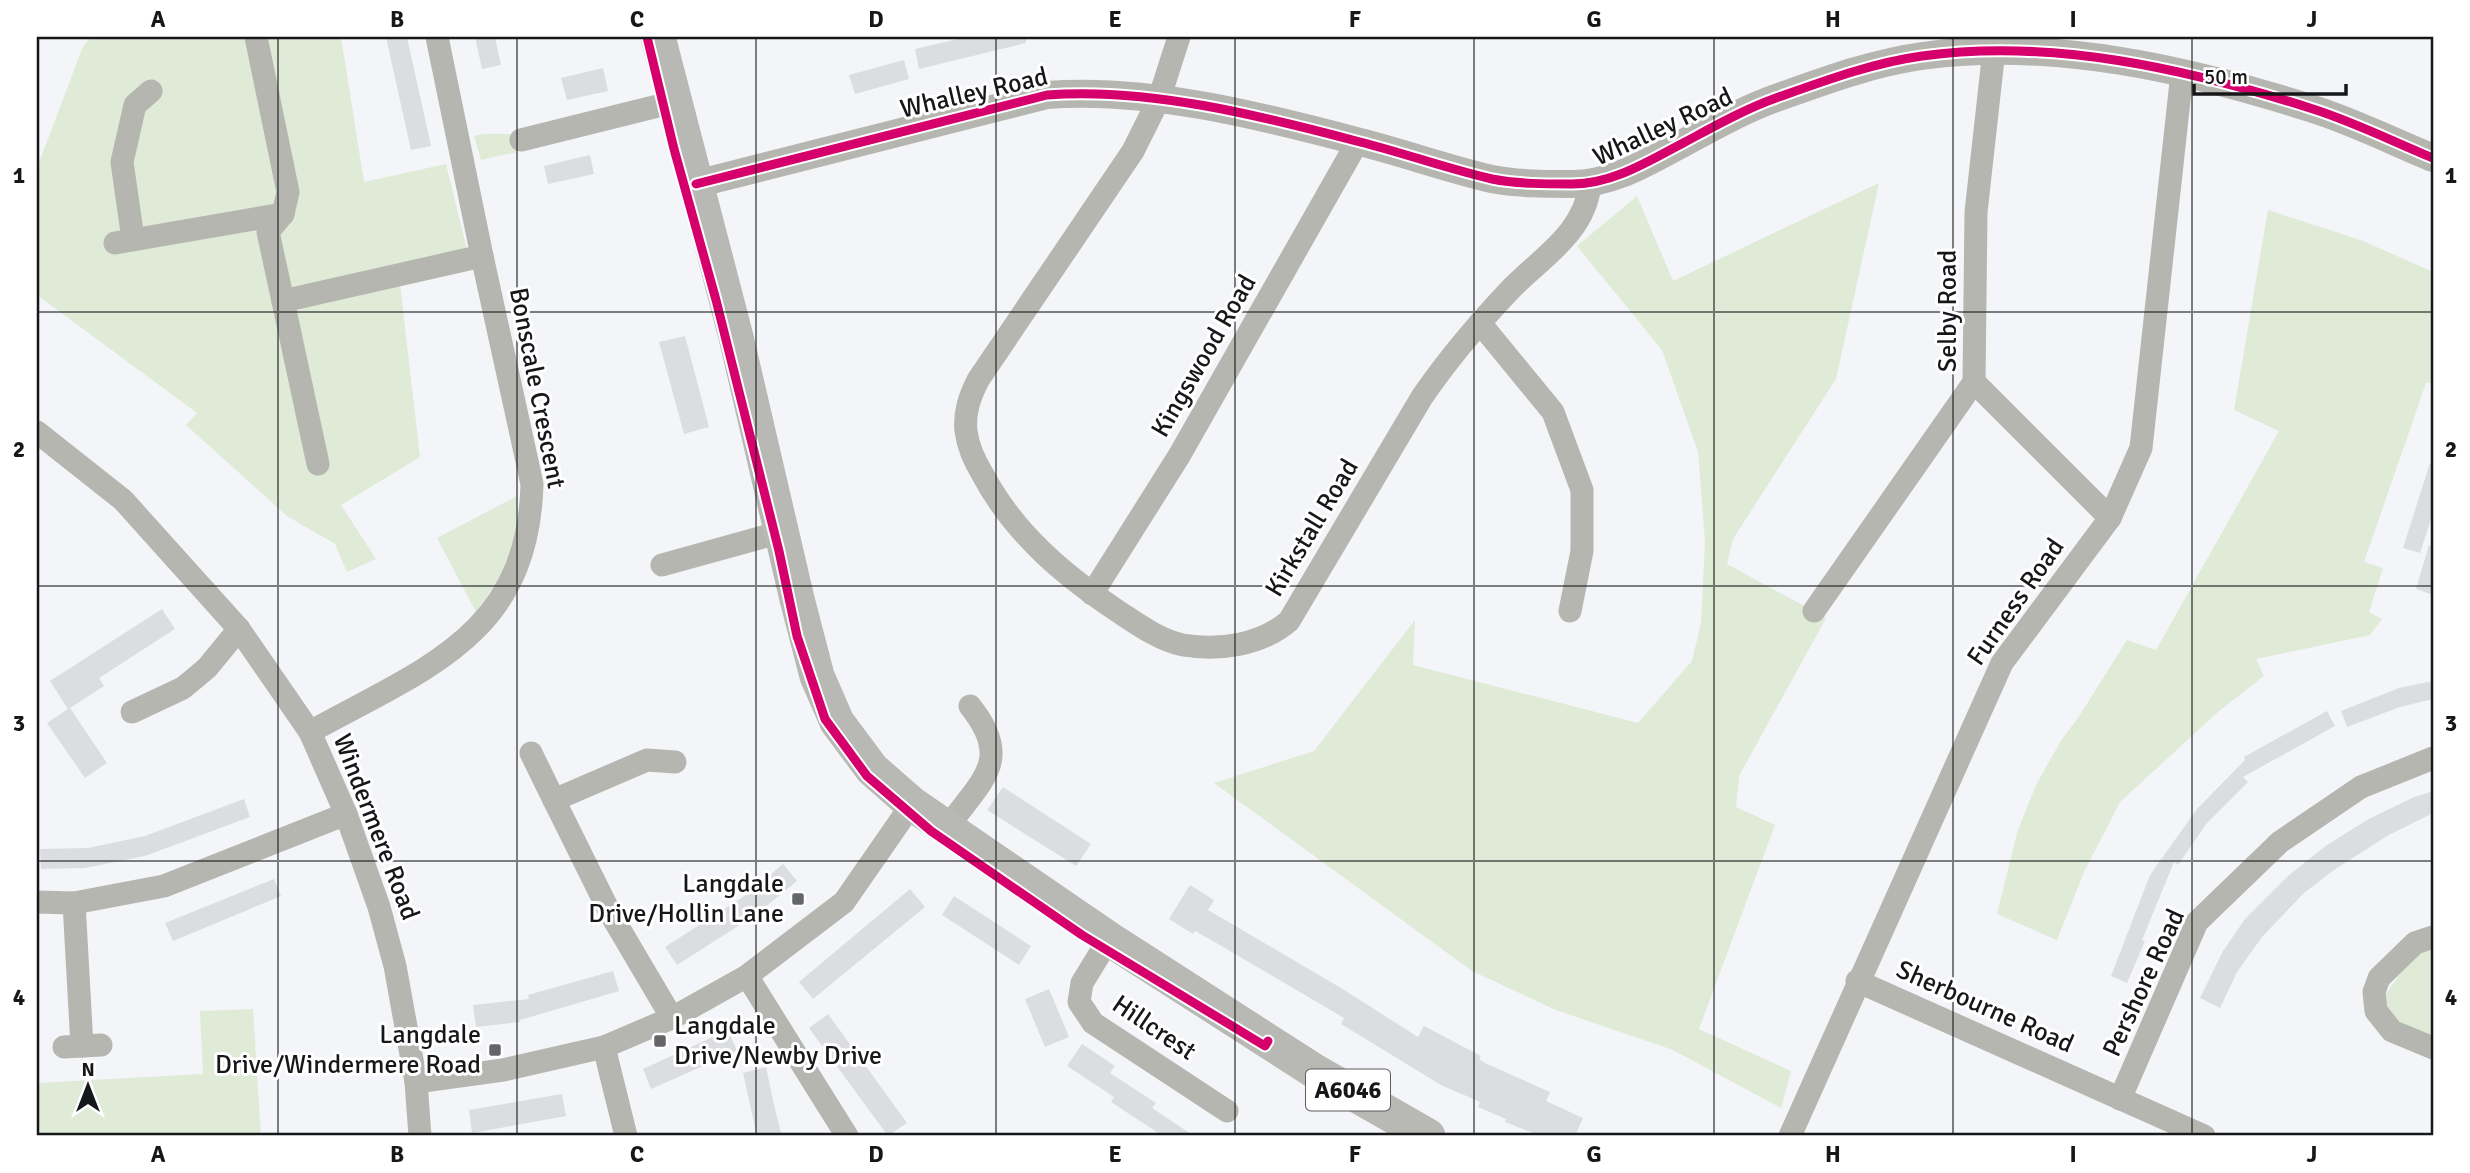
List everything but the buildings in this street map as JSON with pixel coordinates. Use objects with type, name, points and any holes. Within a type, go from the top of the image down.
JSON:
[{"type":"main road","name":"A6046","points":[[657,37],[736,337],[817,676],[837,722],[872,769],[912,804],[1108,939],[1316,1072],[1428,1136]]},
{"type":"street","points":[[256,37],[288,192],[283,214],[268,232],[318,464]]},
{"type":"street","name":"Bonscale Crescent","points":[[310,732],[440,660],[460,645],[495,607],[510,583],[523,554],[531,519],[532,484],[437,37]]},
{"type":"street","name":"Kirkstall Road","points":[[1179,37],[1159,99],[1133,150],[978,380],[970,395],[966,432],[973,458],[1003,508],[1044,555],[1092,594],[1137,624],[1181,645],[1233,646],[1248,643],[1276,632],[1289,621],[1440,370],[1532,267],[1560,244],[1587,207],[1590,184]]},
{"type":"street","name":"Whalley Road","points":[[696,184],[1047,95],[1105,94],[1159,99],[1240,114],[1358,141],[1494,179],[1534,184],[1590,184],[1636,169],[1763,103],[1849,72],[1920,57],[1994,50],[2101,57],[2182,73],[2315,109],[2433,158]]},
{"type":"street","name":"Selby Road","points":[[1994,50],[1976,212],[1974,382],[2110,517]]},
{"type":"street","name":"Furness Road","points":[[1790,1136],[1857,981],[2002,663],[2110,517],[2141,448],[2182,73]]},
{"type":"street","points":[[151,91],[135,105],[122,162],[124,241],[283,214]]},
{"type":"street","points":[[521,140],[674,102]]},
{"type":"street","name":"Kingswood Road","points":[[1092,594],[1178,456],[1358,141]]},
{"type":"street","points":[[283,301],[482,256]]},
{"type":"street","points":[[1480,323],[1553,412],[1582,490],[1582,551],[1570,611]]},
{"type":"street","points":[[1814,611],[1974,382]]},
{"type":"street","name":"Windermere Road","points":[[37,432],[123,500],[239,629],[310,732],[346,814],[379,907],[396,966],[416,1082],[420,1136]]},
{"type":"street","points":[[662,565],[781,531]]},
{"type":"street","points":[[132,712],[183,688],[207,668],[239,629]]},
{"type":"street","points":[[947,828],[989,768],[992,755],[987,730],[970,706]]},
{"type":"street","points":[[531,753],[610,913],[672,1018]]},
{"type":"street","name":"Pershore Road","points":[[2120,1100],[2197,922],[2280,842],[2361,787],[2433,758]]},
{"type":"street","points":[[554,800],[647,761],[675,762]]},
{"type":"street","points":[[416,1082],[503,1070],[604,1047],[672,1018],[747,976],[844,902],[912,804]]},
{"type":"street","points":[[37,902],[74,903],[164,886],[346,814]]},
{"type":"street","points":[[74,903],[83,1046]]},
{"type":"street","points":[[2433,937],[2414,943],[2379,978],[2374,992],[2376,1011],[2392,1031],[2433,1048]]},
{"type":"street","name":"Hillcrest","points":[[1108,939],[1082,983],[1079,1002],[1093,1023],[1227,1111]]},
{"type":"street","points":[[747,976],[847,1136]]},
{"type":"street","name":"Sherbourne Road","points":[[1857,981],[2204,1136]]},
{"type":"street","points":[[604,1047],[625,1136]]},
{"type":"green space","points":[[90,37],[341,37],[364,182],[446,164],[471,266],[400,284],[420,457],[341,505],[376,559],[347,572],[335,544],[287,516],[186,425],[197,413],[37,295],[37,168],[82,49]]},
{"type":"green space","points":[[513,134],[517,152],[481,160],[474,136]]},
{"type":"green space","points":[[1879,183],[1836,379],[1733,539],[1727,564],[1826,618],[1739,776],[1736,807],[1775,825],[1699,1029],[1791,1071],[1781,1108],[1673,1050],[1556,1010],[1472,971],[1214,783],[1314,751],[1415,620],[1413,665],[1638,723],[1692,661],[1701,623],[1705,541],[1698,452],[1662,350],[1577,246],[1637,196],[1673,281]]},
{"type":"green space","points":[[2268,210],[2363,241],[2433,272],[2433,382],[2426,383],[2364,562],[2383,568],[2369,612],[2382,619],[2370,635],[2256,659],[2264,676],[2219,711],[2120,802],[2084,872],[2057,940],[1997,914],[2017,833],[2036,785],[2062,739],[2127,640],[2156,650],[2279,431],[2234,410]]},
{"type":"green space","points":[[517,496],[515,543],[498,580],[476,612],[437,538]]},
{"type":"green space","points":[[2433,945],[2433,1039],[2390,1019],[2383,998],[2415,952]]},
{"type":"green space","points":[[253,1009],[261,1136],[37,1136],[37,1083],[203,1074],[200,1011]]},
{"type":"cycle path","points":[[647,37],[779,551],[797,636],[825,719],[867,776],[931,831],[1082,935],[1265,1046],[1268,1041]]},
{"type":"cycle path","points":[[696,184],[1047,95],[1085,94],[1125,95],[1245,114],[1376,146],[1492,179],[1532,183],[1587,183],[1630,170],[1764,102],[1812,85],[1903,59],[1971,51],[2070,54],[2218,81],[2313,109],[2433,158]]},
{"type":"place","name":"Langdale Drive/Hollin Lane","points":[[798,899]]},
{"type":"place","name":"Langdale Drive/Newby Drive","points":[[660,1041]]},
{"type":"place","name":"Langdale Drive/Windermere Road","points":[[495,1050]]}]
